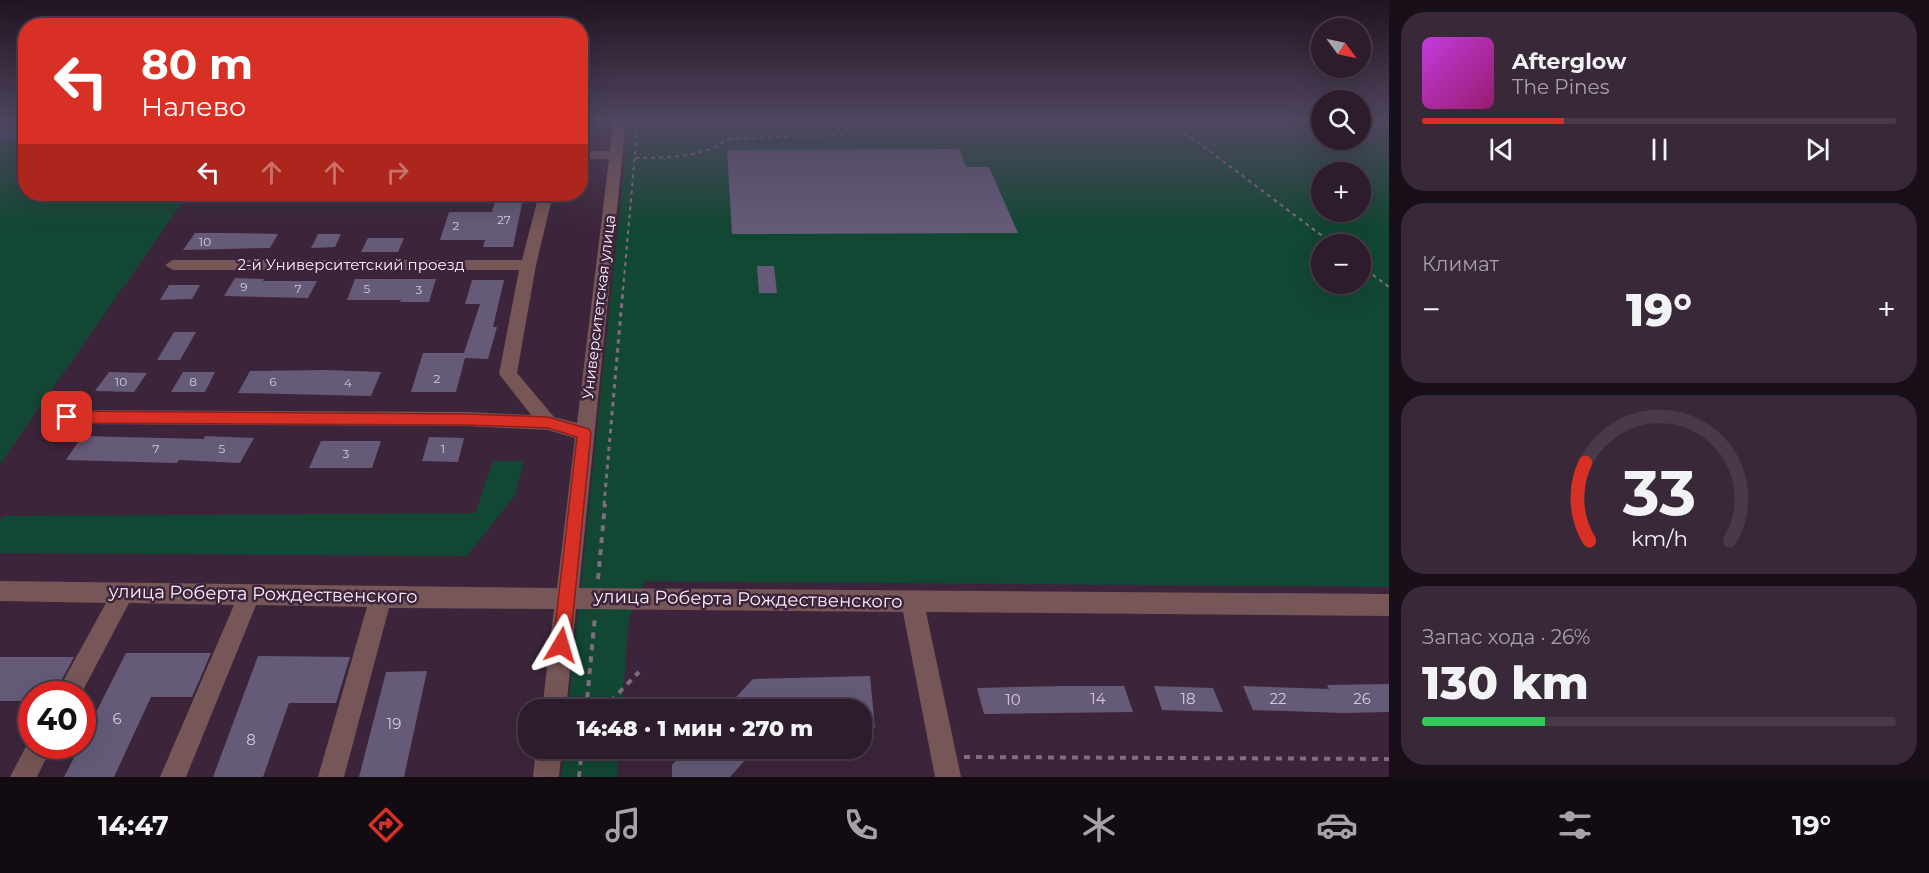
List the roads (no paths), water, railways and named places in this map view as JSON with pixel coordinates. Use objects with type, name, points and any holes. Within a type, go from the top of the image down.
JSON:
[{"type":"street","points":[[609,156],[626,157]]},
{"type":"street","name":"Университетская улица","points":[[555,699],[584,433],[626,157]]},
{"type":"street","points":[[544,201],[528,265],[508,374],[548,423]]},
{"type":"street","name":"2-й Университетский проезд","points":[[173,265],[528,265]]},
{"type":"street","points":[[67,417],[454,419],[548,423],[584,433]]},
{"type":"street","name":"улица Роберта Рождественского","points":[[0,591],[381,597],[1389,605]]},
{"type":"street","points":[[75,681],[123,593]]},
{"type":"street","points":[[172,777],[250,594]]},
{"type":"street","points":[[331,777],[381,597]]},
{"type":"street","points":[[912,600],[946,767]]},
{"type":"street","points":[[23,777],[33,759]]},
{"type":"street","points":[[546,777],[548,759]]}]
